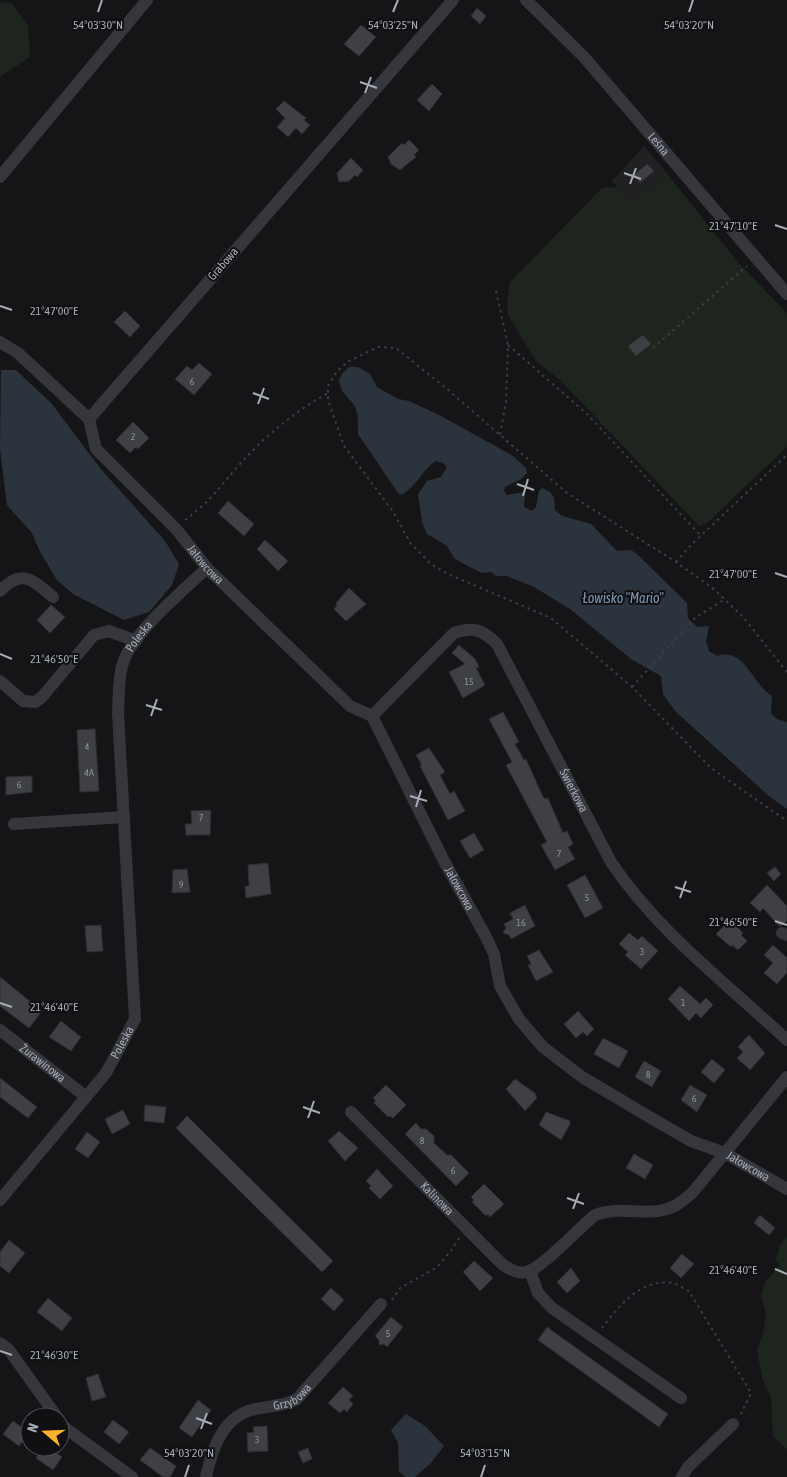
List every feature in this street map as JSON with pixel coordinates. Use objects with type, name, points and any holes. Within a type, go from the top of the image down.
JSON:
[{"type":"street","points":[[0,177],[148,0]]},
{"type":"street","name":"Grabowa","points":[[90,419],[453,0]]},
{"type":"street","name":"Leśna","points":[[526,0],[584,57],[787,294]]},
{"type":"street","points":[[0,342],[18,353],[90,419],[96,449],[176,529]]},
{"type":"street","name":"Jałowcowa","points":[[176,529],[208,568],[350,706],[372,716],[444,861],[485,935],[494,954],[500,986],[519,1019],[543,1047],[582,1077],[691,1141],[725,1152],[787,1189]]},
{"type":"street","name":"Poleska","points":[[0,1200],[113,1063],[135,1019],[118,713],[123,663],[136,641],[160,614],[208,568]]},
{"type":"street","points":[[0,591],[9,582],[18,578],[25,578],[35,581],[53,597]]},
{"type":"street","name":"Świerkowa","points":[[372,716],[454,633],[467,628],[479,630],[488,635],[497,644],[611,862],[626,884],[658,920],[787,1040]]},
{"type":"street","points":[[0,681],[23,701],[35,702],[42,697],[94,635],[109,631],[136,641]]},
{"type":"street","points":[[14,824],[124,817]]},
{"type":"street","name":"Żurawinowa","points":[[0,1030],[85,1096]]},
{"type":"street","points":[[681,1398],[552,1308],[538,1293],[530,1271],[540,1265],[595,1216],[606,1211],[659,1210],[670,1208],[682,1202],[693,1192],[787,1077]]},
{"type":"street","name":"Kalinowa","points":[[351,1112],[503,1265],[516,1272],[530,1271]]},
{"type":"street","name":"Grzybowa","points":[[206,1477],[220,1435],[230,1422],[252,1409],[290,1403],[297,1399],[381,1304]]},
{"type":"street","points":[[0,1343],[9,1350],[50,1407]]},
{"type":"street","points":[[682,1477],[688,1467],[732,1424]]},
{"type":"street","points":[[70,1431],[132,1477]]},
{"type":"path","points":[[653,348],[756,258]]},
{"type":"path","points":[[496,291],[508,345],[506,402],[500,435]]},
{"type":"path","points":[[508,345],[587,414],[701,536]]},
{"type":"path","points":[[787,672],[743,617],[725,599],[676,562],[567,493],[396,348],[378,347],[349,361],[337,371],[328,386],[328,400],[344,446],[392,510],[411,544],[431,564],[448,574],[551,618],[632,687],[711,768],[787,821]]},
{"type":"path","points":[[176,529],[205,506],[242,462],[263,441],[312,401],[328,393]]},
{"type":"path","points":[[676,562],[787,455]]},
{"type":"path","points":[[632,687],[695,618],[725,599]]},
{"type":"path","points":[[381,1304],[394,1300],[400,1288],[436,1268],[451,1251],[465,1227]]},
{"type":"path","points":[[595,1338],[613,1314],[636,1291],[654,1283],[673,1283],[690,1291],[717,1340],[751,1393],[744,1411],[732,1424]]},
{"type":"shaded area","points":[[0,2],[11,3],[28,25],[30,57],[0,77]]},
{"type":"shaded area","points":[[644,146],[666,172],[631,204],[612,181]]},
{"type":"shaded area","points":[[666,172],[736,260],[787,313],[787,447],[706,524],[699,526],[560,380],[536,361],[508,315],[507,301],[510,282],[602,188],[617,187],[631,204]]},
{"type":"shaded area","points":[[787,1236],[787,1449],[773,1436],[771,1398],[762,1378],[757,1350],[763,1333],[766,1315],[761,1295],[765,1282],[780,1266],[775,1260],[780,1245]]},
{"type":"water","name":"Łowisko \"Mario\"","points":[[349,367],[358,367],[370,374],[377,387],[398,399],[409,401],[441,416],[513,456],[526,468],[527,473],[521,479],[505,487],[504,491],[507,495],[525,492],[524,507],[532,511],[536,507],[539,491],[542,488],[550,492],[554,498],[555,510],[562,516],[591,524],[617,551],[631,550],[637,554],[687,603],[688,618],[697,627],[709,626],[706,641],[709,651],[717,656],[727,655],[735,657],[748,668],[772,696],[771,713],[777,719],[787,722],[787,809],[769,796],[675,711],[663,694],[661,676],[631,659],[570,609],[534,587],[507,576],[496,576],[491,572],[482,573],[454,558],[447,546],[427,534],[422,522],[418,494],[427,481],[441,477],[447,467],[443,463],[435,461],[407,491],[402,495],[398,493],[358,434],[358,417],[355,406],[342,391],[339,381],[342,374]]},
{"type":"water","points":[[1,370],[16,370],[52,404],[100,468],[165,541],[179,564],[172,585],[149,612],[124,620],[73,594],[57,580],[40,552],[32,533],[7,505],[0,449]]},
{"type":"water","points":[[406,1414],[425,1426],[444,1446],[430,1464],[415,1477],[406,1477],[399,1472],[398,1443],[391,1430]]},
{"type":"building","points":[[477,8],[486,16],[480,24],[471,16]]},
{"type":"building","points":[[361,25],[376,37],[359,56],[344,44]]},
{"type":"building","points":[[432,84],[442,94],[429,111],[417,100]]},
{"type":"building","points":[[284,101],[306,118],[304,120],[310,125],[302,134],[296,128],[288,137],[277,127],[285,118],[276,109]]},
{"type":"building","points":[[409,140],[419,150],[414,155],[416,157],[400,170],[391,164],[388,157],[402,143],[404,145]]},
{"type":"building","points":[[351,158],[363,170],[357,177],[355,175],[349,181],[339,182],[337,173]]},
{"type":"building","points":[[647,164],[654,171],[640,183],[634,175]]},
{"type":"building","points":[[125,311],[140,326],[130,337],[114,322]]},
{"type":"building","points":[[643,335],[651,344],[636,356],[628,346]]},
{"type":"building","points":[[199,363],[212,374],[194,395],[175,379],[187,366],[192,370]]},
{"type":"building","points":[[133,422],[149,438],[138,449],[136,447],[130,453],[116,440]]},
{"type":"building","points":[[228,501],[254,524],[244,536],[218,513]]},
{"type":"building","points":[[265,540],[288,561],[278,571],[257,549]]},
{"type":"building","points":[[349,588],[366,604],[346,621],[334,609],[337,605],[336,603]]},
{"type":"building","points":[[51,605],[65,617],[50,633],[37,620]]},
{"type":"building","points":[[459,645],[475,659],[479,667],[476,668],[485,685],[463,698],[449,672],[465,664],[452,653]]},
{"type":"building","points":[[503,712],[519,742],[515,744],[524,760],[526,759],[543,797],[548,798],[563,833],[567,831],[573,844],[568,847],[575,859],[555,870],[541,845],[547,842],[506,765],[512,762],[489,719]]},
{"type":"building","points":[[95,729],[99,791],[80,792],[77,730]]},
{"type":"building","points":[[429,748],[445,772],[440,775],[450,794],[454,791],[465,811],[448,820],[416,755]]},
{"type":"building","points":[[32,776],[32,792],[6,795],[6,777]]},
{"type":"building","points":[[191,811],[211,811],[210,835],[186,835],[185,824],[192,824]]},
{"type":"building","points":[[474,833],[484,850],[470,858],[460,841]]},
{"type":"building","points":[[268,863],[271,894],[246,898],[245,886],[249,886],[248,865]]},
{"type":"building","points":[[775,867],[781,874],[774,881],[767,873]]},
{"type":"building","points":[[187,869],[190,892],[172,893],[173,870]]},
{"type":"building","points":[[585,875],[603,908],[585,918],[567,885]]},
{"type":"building","points":[[767,885],[787,906],[787,921],[779,926],[763,908],[760,912],[750,903]]},
{"type":"building","points":[[525,905],[535,926],[511,939],[509,935],[503,933],[506,928],[504,924],[513,919],[510,913]]},
{"type":"building","points":[[730,920],[743,933],[741,935],[747,941],[738,950],[732,945],[731,947],[716,934]]},
{"type":"building","points":[[101,925],[103,951],[87,952],[85,926]]},
{"type":"building","points":[[629,933],[638,940],[642,936],[658,951],[641,969],[625,955],[628,952],[619,944]]},
{"type":"building","points":[[773,945],[787,958],[787,973],[777,984],[764,973],[773,963],[764,955]]},
{"type":"building","points":[[539,950],[553,972],[536,981],[528,965],[531,964],[527,956]]},
{"type":"building","points":[[0,977],[42,1011],[29,1028],[0,1006]]},
{"type":"building","points":[[680,986],[700,1004],[706,998],[713,1005],[701,1018],[696,1013],[689,1021],[668,999]]},
{"type":"building","points":[[578,1011],[594,1029],[587,1036],[583,1032],[576,1038],[564,1024]]},
{"type":"building","points":[[61,1021],[81,1037],[71,1051],[49,1037]]},
{"type":"building","points":[[749,1035],[765,1053],[750,1070],[737,1058],[743,1052],[738,1047]]},
{"type":"building","points":[[603,1038],[628,1051],[619,1068],[594,1054]]},
{"type":"building","points":[[712,1059],[725,1070],[714,1083],[701,1072]]},
{"type":"building","points":[[644,1061],[661,1071],[652,1087],[635,1077]]},
{"type":"building","points":[[0,1078],[37,1107],[28,1118],[0,1097]]},
{"type":"building","points":[[515,1079],[536,1094],[537,1098],[525,1111],[506,1089]]},
{"type":"building","points":[[386,1085],[406,1105],[393,1118],[388,1117],[374,1103],[376,1101],[373,1098]]},
{"type":"building","points":[[690,1085],[707,1095],[697,1112],[681,1100]]},
{"type":"building","points":[[145,1105],[166,1107],[164,1123],[144,1121]]},
{"type":"building","points":[[123,1110],[130,1124],[112,1134],[105,1119]]},
{"type":"building","points":[[546,1112],[570,1121],[561,1140],[539,1125]]},
{"type":"building","points":[[187,1116],[333,1261],[322,1272],[176,1128]]},
{"type":"building","points":[[416,1123],[421,1129],[426,1129],[434,1136],[434,1143],[448,1156],[450,1154],[469,1173],[456,1186],[405,1134]]},
{"type":"building","points":[[339,1131],[358,1148],[345,1161],[328,1141]]},
{"type":"building","points":[[87,1132],[100,1142],[88,1158],[75,1149]]},
{"type":"building","points":[[634,1154],[653,1165],[645,1179],[626,1168]]},
{"type":"building","points":[[377,1169],[393,1186],[380,1199],[369,1188],[371,1186],[366,1181]]},
{"type":"building","points":[[484,1184],[504,1204],[490,1217],[488,1214],[486,1216],[472,1202],[474,1200],[471,1197]]},
{"type":"building","points":[[760,1215],[775,1228],[769,1235],[754,1223]]},
{"type":"building","points":[[9,1240],[25,1253],[9,1273],[0,1266],[0,1252]]},
{"type":"building","points":[[682,1254],[694,1264],[681,1278],[670,1268]]},
{"type":"building","points":[[474,1261],[493,1278],[480,1291],[463,1272]]},
{"type":"building","points":[[571,1268],[580,1281],[567,1293],[557,1282]]},
{"type":"building","points":[[331,1288],[344,1300],[334,1311],[321,1299]]},
{"type":"building","points":[[48,1298],[72,1318],[62,1331],[37,1312]]},
{"type":"building","points":[[391,1317],[403,1327],[387,1347],[384,1344],[379,1345],[379,1340],[375,1336]]},
{"type":"building","points":[[547,1327],[668,1414],[659,1427],[538,1340]]},
{"type":"building","points":[[98,1374],[106,1397],[92,1401],[86,1378]]},
{"type":"building","points":[[343,1387],[353,1396],[349,1400],[353,1404],[347,1412],[344,1409],[340,1413],[328,1403]]},
{"type":"building","points":[[198,1400],[211,1410],[192,1437],[179,1428]]},
{"type":"building","points":[[113,1420],[129,1432],[119,1444],[104,1432]]},
{"type":"building","points":[[13,1421],[20,1426],[20,1445],[19,1446],[3,1434]]},
{"type":"building","points":[[267,1426],[268,1451],[248,1452],[247,1433],[254,1432],[253,1427]]},
{"type":"building","points":[[150,1448],[176,1466],[170,1477],[163,1477],[140,1460]]},
{"type":"building","points":[[308,1448],[312,1459],[303,1463],[298,1452]]},
{"type":"building","points":[[37,1457],[62,1457],[53,1470]]}]
